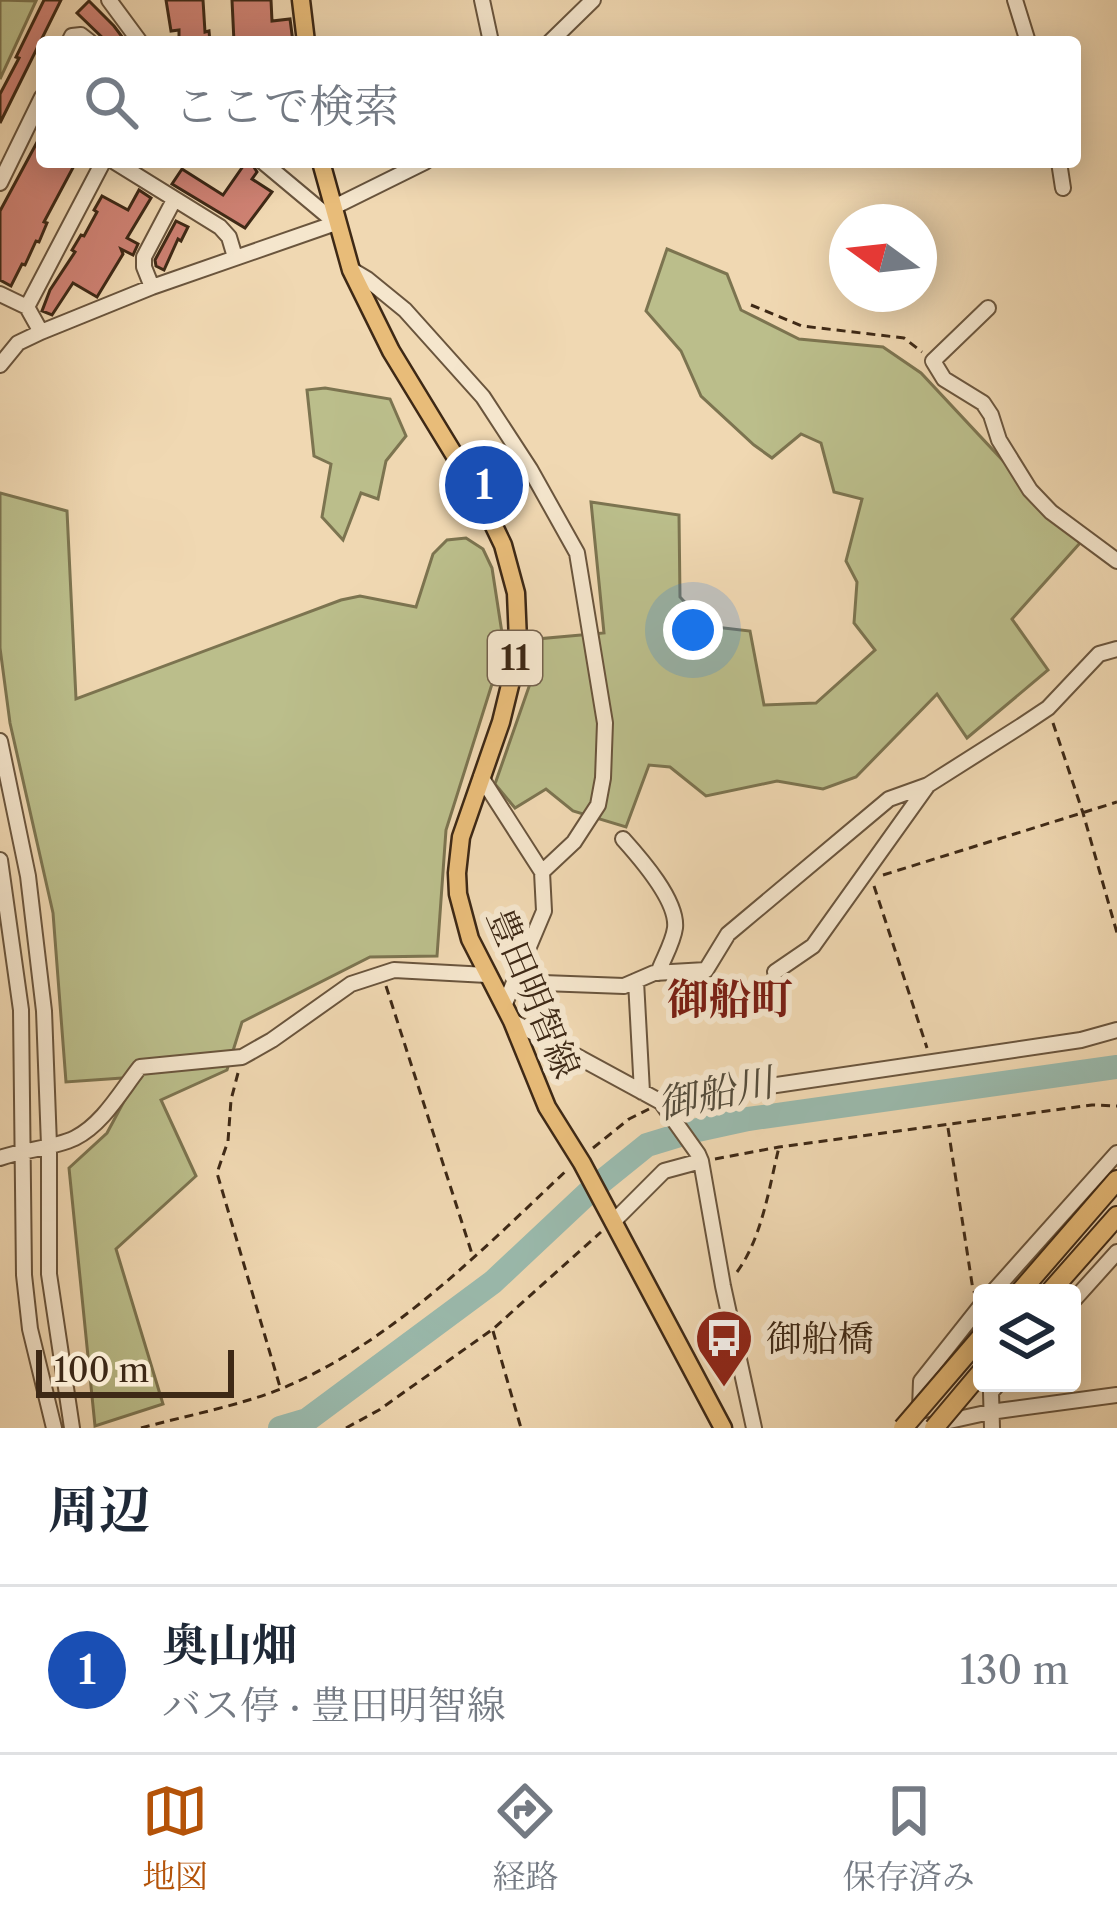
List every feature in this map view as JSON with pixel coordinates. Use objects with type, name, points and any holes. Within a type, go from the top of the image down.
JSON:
[{"type":"highway","points":[[1027,1284],[1117,1180]]},
{"type":"highway","points":[[1057,1284],[1117,1216]]},
{"type":"highway","points":[[903,1428],[973,1346]]},
{"type":"highway","points":[[934,1428],[973,1382]]},
{"type":"main road","points":[[301,0],[305,36]]},
{"type":"main road","name":"豊田明智線","points":[[322,168],[351,270],[391,350],[480,497],[503,545],[516,593],[518,640],[512,677],[461,837],[457,873],[466,926],[548,1107],[723,1428]]},
{"type":"street","points":[[109,0],[136,36]]},
{"type":"street","points":[[482,0],[489,36]]},
{"type":"street","points":[[556,36],[593,0]]},
{"type":"street","points":[[1015,0],[1026,36]]},
{"type":"street","points":[[0,183],[36,109]]},
{"type":"street","points":[[27,307],[100,168]]},
{"type":"street","points":[[124,168],[220,227],[235,257]]},
{"type":"street","points":[[271,168],[334,215]]},
{"type":"street","points":[[0,364],[18,343],[41,332],[334,215],[415,168]]},
{"type":"street","points":[[1060,168],[1063,188]]},
{"type":"street","points":[[152,286],[144,257],[174,200]]},
{"type":"street","points":[[351,270],[405,310],[483,397],[577,553],[605,723],[603,778],[598,805],[574,842],[542,872]]},
{"type":"street","points":[[0,293],[27,307],[41,332]]},
{"type":"street","points":[[988,308],[933,361],[944,379],[983,403],[1030,490],[1117,562]]},
{"type":"street","points":[[516,982],[624,986],[658,973],[706,970],[728,934],[889,799],[928,785],[1048,708],[1100,654],[1117,649]]},
{"type":"street","points":[[0,741],[28,876],[44,1010],[50,1274],[72,1428]]},
{"type":"street","points":[[481,778],[542,872],[544,911],[508,1013],[662,1102],[699,1158],[754,1428]]},
{"type":"street","points":[[775,972],[812,946],[928,785]]},
{"type":"street","points":[[623,839],[649,868],[676,920],[658,973]]},
{"type":"street","points":[[0,860],[20,1010],[24,1275],[30,1329],[54,1428]]},
{"type":"street","points":[[0,1159],[73,1139],[95,1124],[140,1066],[242,1057],[351,984],[394,970],[487,975]]},
{"type":"street","points":[[636,981],[642,1091]]},
{"type":"street","points":[[662,1102],[1081,1040],[1117,1030]]},
{"type":"street","points":[[1000,1284],[1117,1153]]},
{"type":"street","points":[[613,1222],[664,1172],[699,1158]]},
{"type":"street","points":[[1081,1292],[1117,1252]]},
{"type":"street","points":[[973,1315],[921,1381],[919,1428],[991,1420],[1117,1395]]},
{"type":"path","points":[[751,304],[802,326],[904,338],[933,361]]},
{"type":"path","points":[[1048,708],[1117,933]]},
{"type":"path","points":[[931,1061],[871,879],[1117,802]]},
{"type":"path","points":[[382,974],[474,1258]]},
{"type":"path","points":[[242,1057],[231,1100],[228,1141],[217,1173],[280,1389]]},
{"type":"path","points":[[141,1428],[280,1389],[381,1333],[474,1258],[629,1119],[662,1102]]},
{"type":"path","points":[[699,1158],[1117,1106]]},
{"type":"path","points":[[948,1126],[973,1290]]},
{"type":"path","points":[[723,1286],[745,1261],[779,1147]]},
{"type":"path","points":[[346,1428],[493,1329],[613,1222]]},
{"type":"path","points":[[493,1329],[521,1428]]},
{"type":"green space","points":[[0,0],[36,1],[0,79]]},
{"type":"green space","points":[[667,249],[727,274],[741,310],[799,339],[883,347],[921,373],[1080,543],[1012,619],[1048,670],[967,738],[937,694],[856,777],[823,789],[777,781],[706,796],[670,767],[649,765],[626,827],[573,811],[546,789],[515,808],[495,784],[531,681],[537,639],[604,633],[591,502],[679,515],[680,597],[707,626],[750,631],[764,705],[816,703],[875,650],[854,623],[857,582],[846,561],[862,499],[834,492],[821,443],[801,434],[772,458],[701,396],[681,351],[646,311]]},
{"type":"green space","points":[[325,388],[390,399],[406,436],[386,461],[378,499],[361,493],[343,540],[322,517],[331,464],[314,456],[307,390]]},
{"type":"green space","points":[[0,493],[67,511],[76,699],[341,600],[360,596],[416,607],[433,554],[447,540],[466,538],[483,549],[492,568],[504,646],[446,830],[437,956],[370,957],[242,1022],[227,1070],[161,1100],[196,1176],[116,1249],[163,1404],[95,1426],[69,1168],[107,1133],[137,1077],[66,1082],[53,913],[10,723],[0,648]]},
{"type":"building","points":[[44,0],[61,0],[43,36],[36,36],[36,50],[0,123],[0,94]]},
{"type":"building","points":[[166,0],[203,0],[205,32],[209,36],[179,36],[179,30],[171,31]]},
{"type":"building","points":[[232,0],[271,0],[272,21],[290,19],[292,36],[234,36]]},
{"type":"building","points":[[89,1],[122,36],[101,36],[77,13]]},
{"type":"building","points":[[36,144],[36,168],[73,168],[44,222],[39,242],[11,286],[0,280],[0,211]]},
{"type":"building","points":[[242,168],[254,168],[252,179],[272,192],[245,228],[172,184],[182,169],[223,195]]},
{"type":"building","points":[[139,190],[151,198],[127,238],[138,244],[133,255],[121,249],[123,254],[97,297],[73,283],[52,315],[42,311],[102,196],[128,210]]},
{"type":"building","points":[[176,221],[188,227],[164,270],[155,260]]},
{"type":"waterway","name":"御船川","points":[[280,1428],[307,1420],[493,1282],[647,1145],[748,1119],[1117,1067]]},
{"type":"place","name":"奥山畑","points":[[484,485]]},
{"type":"place","name":"御船橋","points":[[724,1389]]},
{"type":"district","name":"御船町","points":[[730,999]]}]
